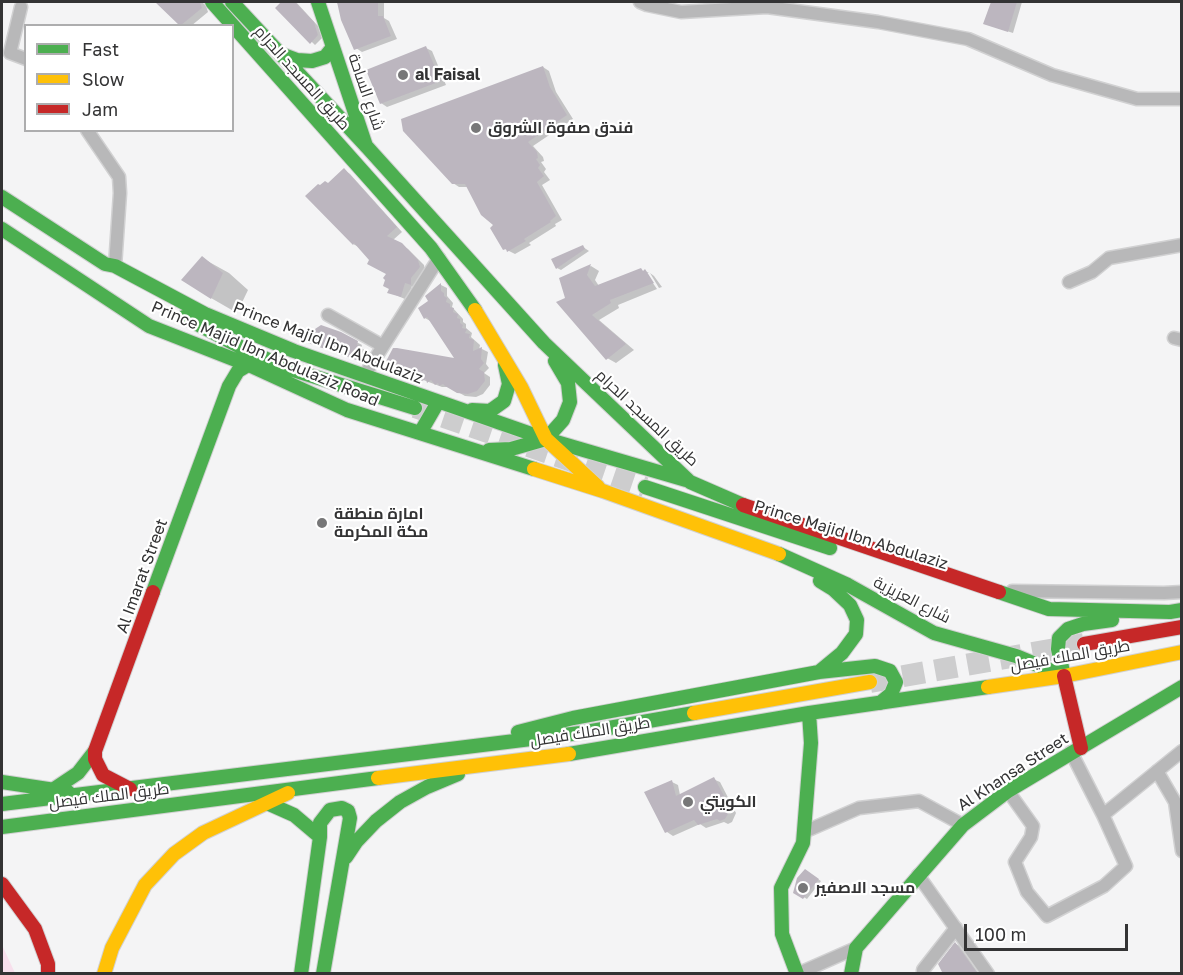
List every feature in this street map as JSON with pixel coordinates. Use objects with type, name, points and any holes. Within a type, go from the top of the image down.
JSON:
[{"type":"main road","name":"طريق المسجد الحرام","points":[[212,2],[232,24]]},
{"type":"main road","name":"طريق المسجد الحرام","points":[[232,2],[544,343],[690,482],[740,504],[1049,609],[1176,611]]},
{"type":"main road","points":[[251,2],[258,15],[258,30]]},
{"type":"main road","name":"شارع الساحة","points":[[318,2],[367,147]]},
{"type":"main road","name":"طريق المسجد الحرام","points":[[234,27],[439,258],[482,320],[521,387],[546,440],[603,491]]},
{"type":"main road","name":"شارع الساحة","points":[[281,54],[297,60],[312,61],[325,57],[333,47]]},
{"type":"main road","name":"Prince Majid Ibn Abdulaziz","points":[[2,197],[110,265],[178,314],[249,352],[290,369],[415,408]]},
{"type":"main road","name":"Prince Majid Ibn Abdulaziz Road","points":[[2,229],[149,326],[248,364],[347,410],[603,491]]},
{"type":"main road","name":"Prince Majid Ibn Abdulaziz","points":[[110,265],[205,314],[294,351],[546,440],[690,482]]},
{"type":"main road","points":[[478,451],[511,449],[546,440],[563,420],[570,402],[568,383],[544,343]]},
{"type":"main road","points":[[223,354],[230,373],[229,386]]},
{"type":"main road","points":[[462,410],[490,411],[504,401],[508,384],[503,356]]},
{"type":"main road","name":"Al Imarat Street","points":[[54,789],[78,773],[95,751],[229,386],[238,371],[248,364]]},
{"type":"main road","points":[[420,433],[438,402]]},
{"type":"main road","name":"Prince Majid Ibn Abdulaziz","points":[[645,487],[836,550],[1049,609]]},
{"type":"main road","name":"شارع العزيزية","points":[[603,491],[766,549],[848,585],[934,633],[1016,656],[1064,676]]},
{"type":"main road","points":[[766,549],[833,589],[850,605],[857,620],[855,634],[842,653],[819,672]]},
{"type":"main road","points":[[1076,750],[1058,649],[1059,638],[1068,629],[1083,624],[1176,611]]},
{"type":"main road","name":"طريق الملك فيصل","points":[[1084,644],[1182,627]]},
{"type":"main road","name":"طريق الملك فيصل","points":[[2,827],[574,753],[809,713],[1064,676],[1182,652]]},
{"type":"main road","points":[[461,747],[573,718],[819,672],[875,666],[890,671],[896,682],[891,694],[880,703]]},
{"type":"main road","name":"طريق الملك فيصل","points":[[2,804],[580,733],[870,682]]},
{"type":"main road","name":"Al Khansa Street","points":[[850,974],[856,948],[963,825],[1008,791],[1182,687]]},
{"type":"main road","points":[[797,974],[782,934],[781,888],[803,843],[812,743],[809,713]]},
{"type":"main road","points":[[95,751],[95,759],[103,775],[130,789]]},
{"type":"main road","points":[[341,866],[356,842],[376,821],[400,802],[427,787],[475,766]]},
{"type":"main road","points":[[2,782],[85,794]]},
{"type":"main road","points":[[104,974],[112,948],[145,885],[174,854],[203,833],[297,789]]},
{"type":"main road","points":[[267,803],[294,815],[320,837]]},
{"type":"main road","points":[[301,974],[320,823],[330,810],[342,807],[348,812],[350,818],[323,974]]},
{"type":"main road","points":[[2,884],[35,929],[48,964],[48,974]]},
{"type":"street","points":[[640,2],[681,12],[767,7],[878,22],[968,39],[1052,75],[1137,99],[1182,99]]},
{"type":"street","points":[[21,7],[10,53],[24,58]]},
{"type":"street","points":[[234,47],[246,40]]},
{"type":"street","points":[[88,132],[119,177],[120,193],[110,265]]},
{"type":"street","points":[[1069,282],[1092,272],[1109,258],[1182,245]]},
{"type":"street","points":[[364,376],[439,258]]},
{"type":"street","points":[[328,315],[383,346]]},
{"type":"street","points":[[995,591],[1182,592]]},
{"type":"street","points":[[1008,791],[1033,826],[1031,837],[1015,862],[1027,892],[1047,916],[1104,886],[1126,866],[1076,750]]},
{"type":"street","points":[[1103,815],[1182,752]]},
{"type":"street","points":[[1157,771],[1175,802],[1182,851]]},
{"type":"street","points":[[804,832],[859,808],[919,801],[963,825]]},
{"type":"street","points":[[918,875],[988,974]]},
{"type":"street","points":[[923,974],[923,970],[956,928]]},
{"type":"street","points":[[797,974],[856,948]]},
{"type":"shaded area","points":[[2,945],[15,973],[2,973]]},
{"type":"building","points":[[155,2],[200,2],[202,8],[182,24],[178,24]]},
{"type":"building","points":[[281,2],[295,2],[314,22],[318,35],[310,44],[275,8]]},
{"type":"building","points":[[337,2],[378,2],[378,16],[383,16],[391,36],[354,50],[341,20]]},
{"type":"building","points":[[991,2],[1017,2],[1008,32],[983,24]]},
{"type":"building","name":"al Faisal","points":[[426,46],[441,81],[380,104],[366,70]]},
{"type":"building","name":"فندق صفوة الشروق","points":[[543,66],[550,87],[567,115],[528,142],[537,152],[538,158],[536,159],[540,165],[538,168],[544,176],[537,182],[556,216],[551,222],[524,239],[526,241],[507,252],[506,249],[503,250],[490,228],[493,225],[481,215],[465,184],[452,184],[403,131],[401,119]]},
{"type":"building","points":[[344,168],[397,227],[387,236],[402,243],[418,260],[420,267],[411,278],[411,285],[405,283],[401,297],[387,293],[389,289],[383,286],[385,280],[383,278],[386,274],[367,264],[369,260],[354,243],[353,245],[305,196],[318,184],[325,181],[328,183]]},
{"type":"building","points":[[583,245],[585,249],[556,269],[551,259]]},
{"type":"building","points":[[202,256],[223,273],[211,299],[181,280]]},
{"type":"building","points":[[591,264],[587,275],[595,286],[641,268],[643,271],[645,269],[654,283],[610,300],[611,303],[592,315],[626,344],[606,360],[556,302],[565,298],[559,278]]},
{"type":"building","points":[[441,283],[441,291],[447,298],[446,302],[454,308],[453,312],[458,314],[457,318],[463,325],[462,328],[467,329],[465,333],[470,334],[469,338],[474,340],[473,351],[482,347],[481,359],[484,363],[479,369],[484,372],[485,381],[477,391],[468,394],[457,393],[443,384],[435,385],[431,380],[427,383],[426,379],[422,381],[413,375],[411,377],[408,373],[405,375],[397,368],[393,370],[391,366],[382,369],[393,348],[454,358],[427,317],[424,319],[418,308],[428,301],[425,296]]},
{"type":"building","points":[[321,325],[358,341],[357,345],[361,347],[357,360],[308,343],[312,331]]},
{"type":"building","name":"الكويتي","points":[[714,777],[731,809],[725,819],[698,825],[694,820],[665,833],[644,792],[672,780],[676,796]]},
{"type":"building","name":"مسجد الاصفير","points":[[805,869],[819,879],[803,899],[793,893],[797,878]]},
{"type":"building","points":[[955,942],[978,974],[943,974],[938,964]]},
{"type":"tunnel","points":[[415,408],[645,487]]},
{"type":"tunnel","points":[[870,682],[1084,644]]},
{"type":"traffic: fast","points":[[212,2],[232,24]]},
{"type":"traffic: fast","points":[[232,2],[544,343],[690,482],[743,505]]},
{"type":"traffic: fast","points":[[318,2],[366,146]]},
{"type":"traffic: fast","points":[[234,27],[431,248],[475,310]]},
{"type":"traffic: fast","points":[[281,54],[297,60],[312,61],[325,57],[333,47]]},
{"type":"traffic: fast","points":[[2,197],[105,264],[115,266],[205,314],[294,351],[546,439],[686,480]]},
{"type":"traffic: fast","points":[[2,229],[149,326],[251,366],[347,410],[534,469]]},
{"type":"traffic: fast","points":[[184,317],[250,352],[290,369],[415,408]]},
{"type":"traffic: fast","points":[[489,450],[511,449],[546,439],[563,420],[570,402],[568,383],[555,361]]},
{"type":"traffic: fast","points":[[153,592],[229,386],[238,371],[248,365]]},
{"type":"traffic: fast","points":[[472,410],[490,411],[504,401],[509,384],[505,365]]},
{"type":"traffic: fast","points":[[420,433],[438,402]]},
{"type":"traffic: fast","points":[[645,487],[830,548]]},
{"type":"traffic: fast","points":[[779,554],[848,585],[934,633],[1016,656],[1064,676]]},
{"type":"traffic: fast","points":[[518,732],[573,718],[819,672],[842,653],[856,634],[857,620],[850,605],[833,589],[820,581]]},
{"type":"traffic: fast","points":[[999,592],[1049,609],[1170,612],[1182,610]]},
{"type":"traffic: fast","points":[[1064,676],[1058,649],[1059,638],[1068,629],[1083,624],[1112,620]]},
{"type":"traffic: fast","points":[[819,672],[875,666],[890,671],[896,682],[891,694],[880,703]]},
{"type":"traffic: fast","points":[[569,754],[809,713],[988,687]]},
{"type":"traffic: fast","points":[[851,974],[856,948],[963,825],[1008,791],[1182,687]]},
{"type":"traffic: fast","points":[[2,804],[580,733],[694,713]]},
{"type":"traffic: fast","points":[[797,974],[782,934],[781,888],[803,843],[811,743],[809,713]]},
{"type":"traffic: fast","points":[[54,789],[78,773],[95,751]]},
{"type":"traffic: fast","points":[[346,857],[356,842],[376,821],[400,802],[458,774]]},
{"type":"traffic: fast","points":[[2,827],[378,778]]},
{"type":"traffic: fast","points":[[2,782],[68,792]]},
{"type":"traffic: fast","points":[[267,803],[294,815],[320,837]]},
{"type":"traffic: fast","points":[[301,974],[320,823],[330,810],[342,808],[348,811],[350,818],[323,974]]},
{"type":"traffic: slow","points":[[475,310],[521,387],[546,439],[598,487]]},
{"type":"traffic: slow","points":[[534,469],[603,491],[779,554]]},
{"type":"traffic: slow","points":[[988,687],[1064,676],[1182,652]]},
{"type":"traffic: slow","points":[[694,713],[870,682]]},
{"type":"traffic: slow","points":[[378,778],[569,754]]},
{"type":"traffic: slow","points":[[104,974],[112,948],[145,885],[174,854],[203,833],[288,793]]},
{"type":"traffic: jam","points":[[743,505],[999,592]]},
{"type":"traffic: jam","points":[[130,789],[103,775],[95,759],[95,751],[153,592]]},
{"type":"traffic: jam","points":[[1084,644],[1182,627]]},
{"type":"traffic: jam","points":[[1064,676],[1081,748]]},
{"type":"traffic: jam","points":[[2,884],[35,929],[48,964],[48,974]]},
{"type":"place","name":"al Faisal","points":[[403,75]]},
{"type":"place","name":"فندق صفوة الشروق","points":[[476,128]]},
{"type":"place","name":"امارة منطقة مكة المكرمة","points":[[322,523]]},
{"type":"place","name":"الكويتي","points":[[688,802]]},
{"type":"place","name":"مسجد الاصفير","points":[[803,888]]}]
